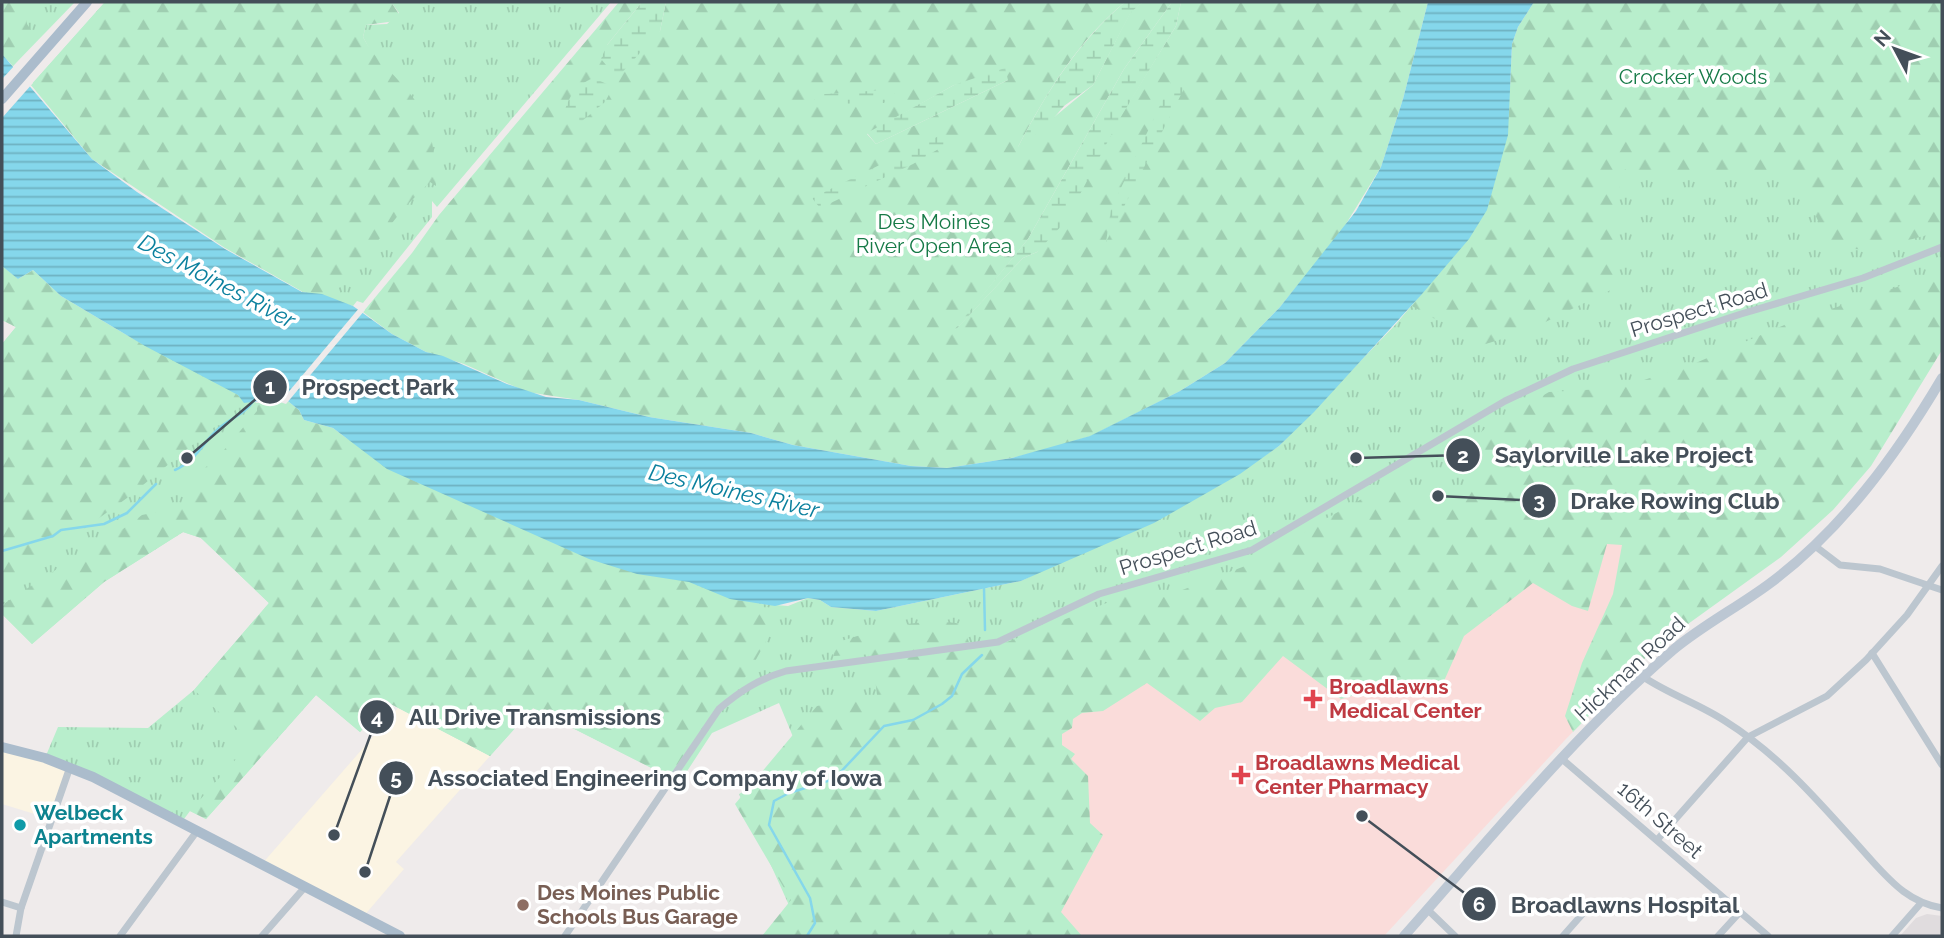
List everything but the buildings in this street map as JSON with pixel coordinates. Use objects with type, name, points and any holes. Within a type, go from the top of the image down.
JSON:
[{"type":"main road","points":[[2,99],[87,2]]},
{"type":"main road","name":"Hickman Road","points":[[1404,936],[1562,759],[1645,678],[1699,631],[1770,584],[1815,546],[1885,465],[1942,377]]},
{"type":"main road","points":[[2,747],[70,767],[400,936]]},
{"type":"street","name":"Prospect Road","points":[[565,936],[719,709],[753,683],[786,671],[998,642],[1099,594],[1252,550],[1505,401],[1573,369],[1729,317],[1863,278],[1942,247]]},
{"type":"street","points":[[1815,546],[1840,565],[1880,569],[1942,590]]},
{"type":"street","points":[[1657,840],[1748,737],[1827,696],[1872,653],[1942,566]]},
{"type":"street","points":[[1872,653],[1942,765]]},
{"type":"street","points":[[1645,678],[1725,720],[1748,737],[1801,782],[1893,884],[1921,903],[1942,908]]},
{"type":"street","name":"16th Street","points":[[1562,759],[1768,936]]},
{"type":"street","points":[[16,936],[22,908],[70,767]]},
{"type":"street","points":[[120,936],[197,831]]},
{"type":"street","points":[[262,936],[305,887]]},
{"type":"street","points":[[2,902],[22,908]]},
{"type":"street","points":[[1563,936],[1593,902]]},
{"type":"street","points":[[1892,936],[1921,903]]},
{"type":"street","points":[[1427,909],[1455,936]]},
{"type":"street","points":[[1718,936],[1740,912]]},
{"type":"shaded area","name":"Broadlawns Medical Center","points":[[1548,406],[1690,620],[1656,647],[1565,740],[1384,936],[1061,936],[1041,667]]},
{"type":"shaded area","points":[[398,708],[490,756],[396,862],[404,869],[363,917],[261,865]]},
{"type":"shaded area","points":[[2,747],[70,767],[51,819],[2,804]]},
{"type":"shaded area","points":[[1927,914],[1942,916],[1942,936],[1900,936],[1916,918]]},
{"type":"green space","points":[[2,2],[75,2],[13,66],[2,54]]},
{"type":"green space","points":[[2,2],[29,2],[26,4],[27,24],[37,39],[13,66],[2,54]]},
{"type":"green space","points":[[105,2],[371,52],[363,37],[366,25],[387,24],[399,13],[391,2],[611,2],[437,207],[432,201],[432,217],[363,303],[357,301],[353,306],[303,292],[31,85]]},
{"type":"green space","points":[[105,2],[391,2],[403,20],[366,25],[363,37],[374,54],[408,91],[425,119],[432,141],[436,186],[430,182],[404,208],[341,287],[322,294],[303,292],[225,248],[92,159],[31,85]]},
{"type":"green space","name":"Des Moines River Open Area","points":[[619,2],[642,2],[607,45],[660,31],[666,2],[1125,2],[1092,34],[1064,69],[1018,147],[1093,85],[1131,11],[1143,2],[1172,2],[1124,69],[1028,239],[955,330],[1023,258],[1037,252],[1176,26],[1181,2],[1428,2],[1403,99],[1381,167],[1341,232],[1280,307],[1225,363],[1180,391],[1091,436],[1012,458],[947,468],[911,466],[793,445],[751,433],[649,417],[579,400],[527,392],[464,364],[426,352],[392,334],[363,312],[412,253],[439,215]],"holes":[[[1008,80],[876,144],[867,134],[954,85]]]},
{"type":"green space","points":[[642,2],[666,2],[660,31],[617,78],[601,59],[607,45]]},
{"type":"green space","points":[[1125,2],[1143,2],[1131,12],[1093,85],[1064,106],[1047,126],[1017,149],[1039,108],[1077,52]]},
{"type":"green space","points":[[1172,2],[1181,2],[1176,26],[1119,120],[1066,221],[1037,252],[1023,258],[946,340],[1028,239],[1124,69]]},
{"type":"green space","name":"Crocker Woods","points":[[1534,2],[1942,2],[1942,327],[1808,366],[1548,406],[1377,601],[1156,628],[801,932],[739,794],[803,761],[779,703],[712,733],[680,782],[533,708],[490,756],[387,702],[360,732],[316,695],[206,819],[190,811],[181,823],[45,758],[58,727],[148,728],[194,690],[269,603],[201,538],[183,532],[104,582],[32,644],[2,614],[2,344],[16,327],[2,320],[2,266],[18,279],[257,403],[763,604],[788,606],[808,598],[820,600],[831,607],[876,611],[1021,581],[1217,487],[1279,446],[1396,324],[1444,267],[1511,84]]},
{"type":"green space","name":"Crocker Woods","points":[[1534,2],[1942,2],[1942,231],[1872,250],[1835,248],[1822,229],[1795,175],[1763,170],[1672,174],[1647,179],[1624,169],[1615,227],[1621,285],[1525,332],[1479,346],[1461,326],[1435,319],[1412,306],[1469,239],[1487,210],[1508,135],[1512,44],[1518,27]]},
{"type":"green space","points":[[1005,68],[1008,80],[876,144],[867,133],[954,85]]},
{"type":"green space","points":[[1191,75],[1106,242],[1111,209],[1171,82]]},
{"type":"green space","points":[[594,78],[613,87],[605,102],[582,121],[563,117],[573,93]]},
{"type":"green space","points":[[899,89],[884,103],[818,104],[811,95]]},
{"type":"green space","points":[[941,135],[947,144],[913,164],[820,208],[812,198]]},
{"type":"green space","points":[[2,266],[18,279],[33,270],[61,296],[145,346],[238,395],[244,403],[127,498],[77,534],[51,548],[37,565],[2,590],[2,344],[16,327],[2,320]]},
{"type":"green space","points":[[1942,272],[1942,350],[1871,466],[1833,510],[1781,557],[1656,647],[1573,732],[1565,716],[1582,663],[1613,594],[1622,545],[1607,544],[1588,611],[1572,606],[1533,583],[1464,636],[1444,681],[1376,689],[1341,699],[1283,656],[1242,702],[1215,708],[1200,721],[1147,683],[1103,711],[1082,713],[1073,719],[1072,728],[1062,734],[1062,745],[1075,754],[1071,759],[1088,776],[1090,823],[1103,835],[1061,912],[1082,936],[762,936],[791,900],[735,804],[817,706],[877,695],[874,670],[868,654],[834,656],[832,644],[896,626],[946,622],[962,624],[973,653],[989,649],[1127,595],[1164,597],[1266,558],[1318,523],[1389,484],[1422,512],[1442,520],[1459,500],[1470,480],[1482,431],[1549,392],[1620,388],[1698,362],[1789,323]]},
{"type":"green space","points":[[284,398],[299,410],[304,420],[333,428],[387,469],[550,539],[689,582],[730,599],[763,604],[770,634],[748,674],[708,719],[669,777],[533,708],[490,756],[387,702],[360,732],[316,695],[206,819],[190,811],[252,741],[194,690],[269,603],[201,538],[183,532],[104,582],[32,644],[2,614],[2,605],[57,569],[86,556],[142,515],[176,508],[191,494],[189,481],[219,456],[257,411],[257,403]]},
{"type":"water","name":"Des Moines River","points":[[1428,2],[1534,2],[1518,27],[1512,44],[1508,135],[1487,210],[1469,239],[1422,294],[1314,412],[1279,446],[1240,474],[1154,523],[1021,581],[876,611],[831,607],[820,600],[808,598],[775,606],[730,599],[689,582],[637,574],[589,559],[387,469],[333,428],[304,420],[299,410],[284,398],[244,403],[238,395],[145,346],[61,296],[33,270],[18,279],[2,266],[2,54],[92,159],[137,192],[225,249],[302,292],[322,294],[353,306],[392,334],[426,352],[443,356],[507,384],[546,397],[579,400],[649,417],[751,433],[793,445],[911,466],[947,468],[1012,458],[1090,436],[1180,391],[1225,363],[1280,307],[1356,211],[1381,167],[1403,99]]},
{"type":"pier","points":[[16,64],[33,83],[2,118],[2,79]]},
{"type":"pier","points":[[360,307],[365,310],[286,404],[280,402]]},
{"type":"waterway","points":[[175,470],[187,463],[210,437],[254,400]]},
{"type":"waterway","points":[[2,551],[53,536],[61,530],[104,524],[127,513],[156,484]]},
{"type":"waterway","points":[[984,588],[985,630]]},
{"type":"waterway","points":[[807,936],[815,923],[810,898],[769,825],[774,801],[789,793],[834,779],[884,726],[913,720],[942,704],[952,696],[962,674],[982,655]]},
{"type":"place","name":"Prospect Park","points":[[187,458]]},
{"type":"place","name":"Saylorville Lake Project","points":[[1356,458]]},
{"type":"place","name":"Drake Rowing Club","points":[[1438,496]]},
{"type":"place","name":"Broadlawns Medical Center","points":[[1313,699]]},
{"type":"place","name":"Broadlawns Medical Center Pharmacy","points":[[1241,775]]},
{"type":"place","name":"Broadlawns Hospital","points":[[1362,816]]},
{"type":"place","name":"Welbeck Apartments","points":[[20,825]]},
{"type":"place","name":"All Drive Transmissions","points":[[334,835]]},
{"type":"place","name":"Associated Engineering Company of Iowa","points":[[365,872]]},
{"type":"place","name":"Des Moines Public Schools Bus Garage","points":[[523,905]]}]
